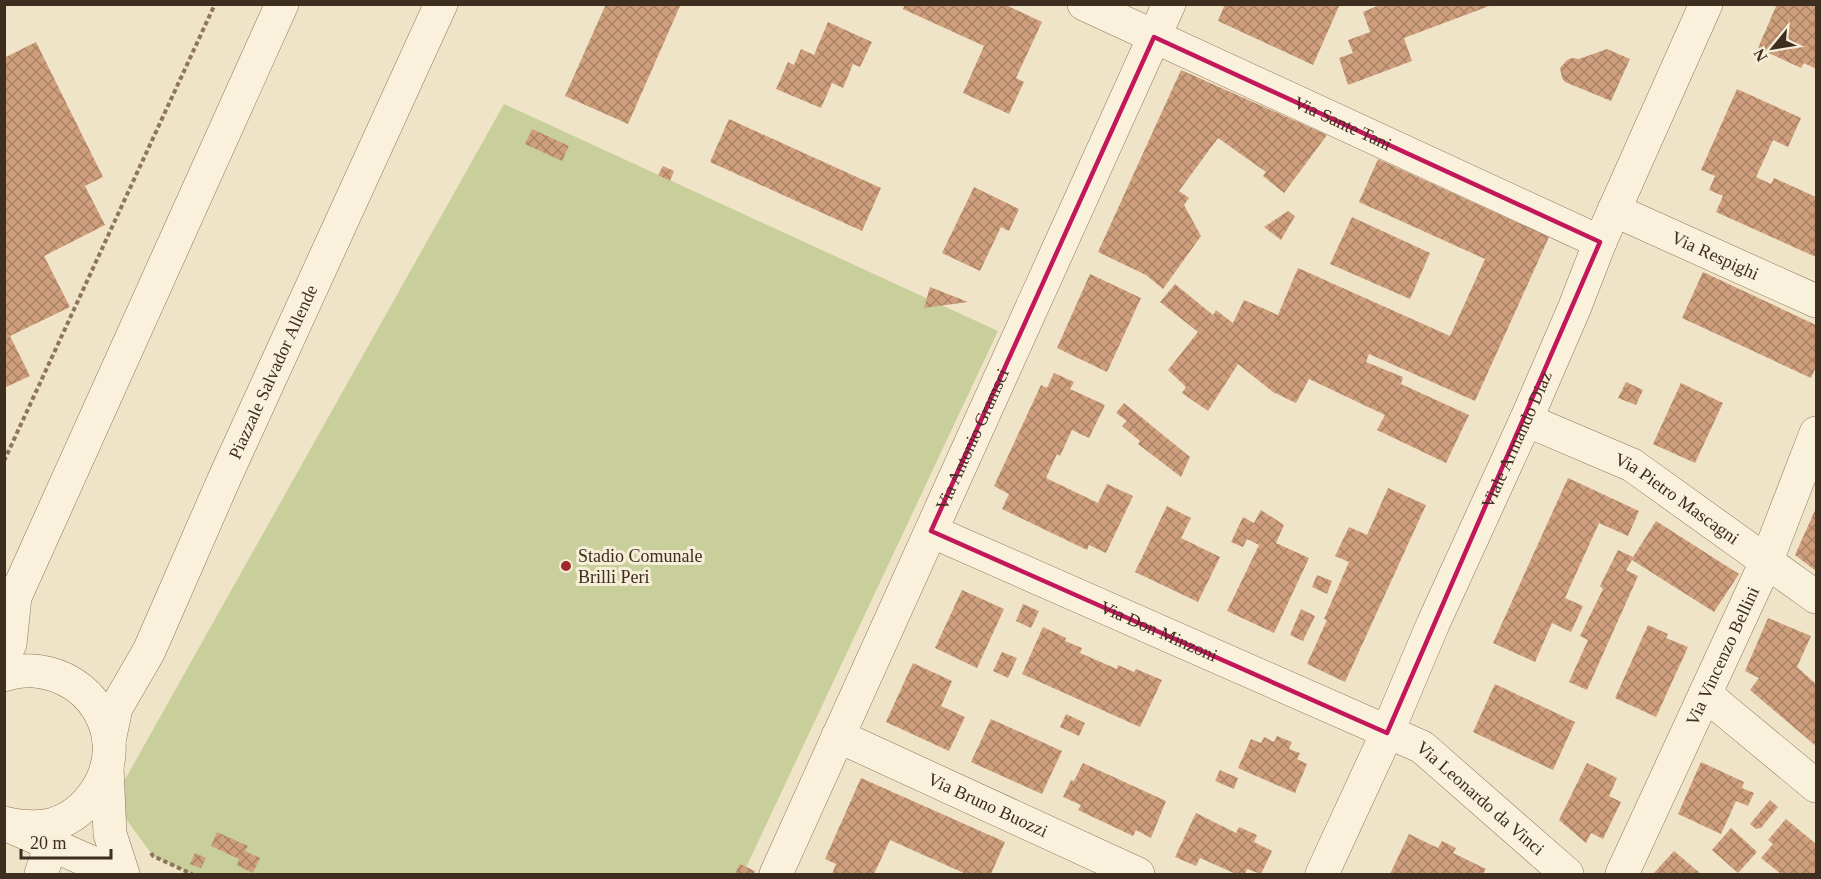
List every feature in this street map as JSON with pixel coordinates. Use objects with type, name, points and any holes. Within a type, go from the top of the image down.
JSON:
[{"type":"street","points":[[4,655],[10,644],[15,597],[282,4]]},
{"type":"street","name":"Piazzale Salvador Allende","points":[[4,824],[28,828],[55,824],[79,812],[96,792],[108,754],[116,708],[149,651],[225,477],[441,4]]},
{"type":"street","name":"Via Sante Tani","points":[[1084,4],[1600,242]]},
{"type":"street","name":"Via Antonio Gramsci","points":[[776,874],[1169,4]]},
{"type":"street","name":"Viale Armando Diaz","points":[[1322,874],[1526,420],[1600,242],[1706,4]]},
{"type":"street","name":"Via Respighi","points":[[1614,210],[1816,301]]},
{"type":"street","name":"Via Pietro Mascagni","points":[[1526,420],[1632,465],[1816,597]]},
{"type":"street","name":"Via Vincenzo Bellini","points":[[1622,874],[1767,560],[1816,433]]},
{"type":"street","name":"Via Don Minzoni","points":[[931,531],[1387,733]]},
{"type":"street","points":[[4,675],[18,670],[43,671],[68,679],[88,695],[102,717],[108,754],[110,834],[123,874]]},
{"type":"street","points":[[1705,694],[1816,786]]},
{"type":"street","name":"Via Leonardo da Vinci","points":[[1387,733],[1422,747],[1566,874]]},
{"type":"street","name":"Via Bruno Buozzi","points":[[838,736],[1138,874]]},
{"type":"street","points":[[4,824],[46,860],[118,874]]},
{"type":"path","points":[[4,461],[215,4]]},
{"type":"highlighted area","points":[[1154,37],[1600,242],[1387,733],[931,531]]},
{"type":"green space","name":"Stadio Comunale Brilli Peri","points":[[504,104],[998,331],[743,874],[192,874],[153,856],[113,801]]},
{"type":"building","points":[[606,4],[680,6],[628,124],[565,96]]},
{"type":"building","points":[[905,4],[1004,4],[1042,22],[1016,78],[1024,82],[1009,114],[963,93],[984,46],[903,9]]},
{"type":"building","points":[[1225,4],[1340,4],[1313,65],[1218,21]]},
{"type":"building","points":[[1382,4],[1492,5],[1404,38],[1412,61],[1348,85],[1339,58],[1353,53],[1348,40],[1370,32],[1363,12]]},
{"type":"building","points":[[1777,4],[1816,4],[1816,69],[1804,63],[1801,68],[1758,48]]},
{"type":"building","points":[[828,22],[872,42],[860,67],[853,64],[843,88],[832,83],[821,108],[776,89],[788,62],[794,65],[801,49],[814,55]]},
{"type":"building","points":[[36,42],[103,177],[85,186],[105,225],[44,256],[70,307],[10,336],[30,376],[4,388],[4,58]]},
{"type":"building","points":[[1607,49],[1630,59],[1611,101],[1565,82],[1562,78],[1560,68],[1567,60],[1579,59]]},
{"type":"building","points":[[1181,70],[1327,135],[1284,193],[1263,176],[1266,172],[1218,138],[1179,191],[1189,198],[1184,205],[1201,236],[1163,289],[1146,275],[1098,252]]},
{"type":"building","points":[[1737,89],[1801,118],[1788,147],[1773,140],[1756,177],[1771,184],[1774,178],[1816,197],[1816,257],[1716,212],[1723,196],[1709,190],[1715,176],[1701,170]]},
{"type":"building","points":[[729,119],[881,188],[862,231],[710,162]]},
{"type":"building","points":[[532,129],[569,146],[562,161],[525,144]]},
{"type":"building","points":[[1378,159],[1549,237],[1475,401],[1369,354],[1366,362],[1403,377],[1401,384],[1469,415],[1446,463],[1377,430],[1385,415],[1309,379],[1296,403],[1273,392],[1238,364],[1208,411],[1182,393],[1186,387],[1168,370],[1198,332],[1160,302],[1175,284],[1213,315],[1216,310],[1233,323],[1244,300],[1278,315],[1298,268],[1450,336],[1485,259],[1359,202]]},
{"type":"building","points":[[663,166],[674,171],[670,181],[658,175]]},
{"type":"building","points":[[974,187],[1019,209],[1009,231],[1001,227],[980,271],[942,253]]},
{"type":"building","points":[[1288,211],[1295,216],[1281,240],[1264,227]]},
{"type":"building","points":[[1352,217],[1430,253],[1410,299],[1330,264]]},
{"type":"building","points":[[1703,272],[1816,325],[1816,367],[1811,378],[1682,318]]},
{"type":"building","points":[[1090,274],[1141,298],[1107,372],[1057,348]]},
{"type":"building","points":[[930,287],[968,302],[924,308]]},
{"type":"building","points":[[1054,373],[1074,382],[1070,389],[1105,405],[1089,438],[1072,430],[1060,456],[1057,454],[1046,478],[1098,503],[1107,484],[1133,496],[1106,553],[1089,545],[1087,550],[1002,509],[1009,494],[994,486],[1041,385],[1047,388]]},
{"type":"building","points":[[1626,382],[1643,390],[1636,405],[1618,398]]},
{"type":"building","points":[[1681,383],[1723,403],[1695,463],[1653,444]]},
{"type":"building","points":[[1124,403],[1190,457],[1181,477],[1138,444],[1140,441],[1122,426],[1127,421],[1116,413]]},
{"type":"building","points":[[1568,478],[1639,511],[1628,536],[1599,523],[1565,598],[1583,606],[1571,632],[1552,623],[1535,662],[1493,643]]},
{"type":"building","points":[[1388,488],[1426,505],[1345,682],[1307,664],[1349,562],[1335,556],[1349,527],[1367,535]]},
{"type":"building","points":[[1167,506],[1191,518],[1181,538],[1220,557],[1198,602],[1135,572]]},
{"type":"building","points":[[1816,508],[1816,571],[1795,555]]},
{"type":"building","points":[[1261,510],[1284,525],[1276,543],[1309,558],[1274,633],[1227,611],[1259,545],[1247,539],[1243,547],[1231,542],[1243,517],[1254,523]]},
{"type":"building","points":[[1656,521],[1739,574],[1714,612],[1632,560],[1626,570],[1638,576],[1587,690],[1569,682],[1588,640],[1580,636],[1603,589],[1600,586],[1618,550],[1633,557]]},
{"type":"building","points":[[1317,575],[1332,581],[1327,594],[1312,587]]},
{"type":"building","points":[[962,590],[1004,609],[977,668],[935,648]]},
{"type":"building","points":[[1023,604],[1039,611],[1031,628],[1016,621]]},
{"type":"building","points":[[1301,609],[1315,616],[1303,641],[1290,635]]},
{"type":"building","points":[[1768,618],[1811,636],[1797,667],[1816,684],[1816,746],[1750,690],[1759,678],[1745,671]]},
{"type":"building","points":[[1648,625],[1668,634],[1666,638],[1688,647],[1656,717],[1615,698]]},
{"type":"building","points":[[1043,627],[1066,638],[1065,641],[1082,648],[1080,653],[1117,669],[1118,665],[1134,672],[1136,669],[1162,680],[1140,727],[1022,674]]},
{"type":"building","points":[[1002,652],[1017,658],[1008,678],[993,671]]},
{"type":"building","points":[[913,663],[952,681],[941,706],[965,717],[949,751],[886,722]]},
{"type":"building","points":[[1495,684],[1575,722],[1553,770],[1473,732]]},
{"type":"building","points":[[1066,714],[1085,723],[1079,736],[1060,727]]},
{"type":"building","points":[[991,719],[1062,751],[1042,794],[971,762]]},
{"type":"building","points":[[1277,736],[1292,742],[1289,749],[1300,753],[1297,759],[1307,764],[1295,793],[1238,768],[1251,739],[1261,743],[1264,737],[1274,742]]},
{"type":"building","points":[[1701,762],[1744,782],[1742,788],[1754,793],[1748,806],[1736,801],[1721,834],[1678,814]]},
{"type":"building","points":[[1083,763],[1166,801],[1151,838],[1136,830],[1133,836],[1078,810],[1081,805],[1063,797]]},
{"type":"building","points":[[1587,763],[1617,778],[1609,796],[1621,802],[1603,839],[1591,833],[1586,843],[1559,820]]},
{"type":"building","points":[[1220,770],[1238,778],[1234,789],[1215,781]]},
{"type":"building","points":[[861,778],[1005,842],[991,874],[966,874],[890,840],[874,874],[832,874],[836,864],[825,859]]},
{"type":"building","points":[[1770,800],[1778,807],[1761,828],[1756,829],[1750,824]]},
{"type":"building","points":[[1196,813],[1236,833],[1239,827],[1257,835],[1254,842],[1272,851],[1261,874],[1247,869],[1245,874],[1236,874],[1200,858],[1196,866],[1175,857]]},
{"type":"building","points":[[1786,819],[1816,844],[1816,874],[1781,874],[1761,858],[1773,844],[1768,840]]},
{"type":"building","points":[[1731,828],[1757,852],[1738,873],[1712,850]]},
{"type":"building","points":[[217,832],[248,846],[245,851],[260,858],[253,873],[237,865],[239,859],[211,846]]},
{"type":"building","points":[[1409,834],[1438,848],[1442,841],[1456,848],[1453,853],[1486,869],[1483,874],[1390,874]]},
{"type":"building","points":[[1674,851],[1701,874],[1653,874]]},
{"type":"building","points":[[195,853],[206,858],[201,868],[190,864]]},
{"type":"building","points":[[740,864],[755,871],[754,874],[735,874]]},
{"type":"place","name":"Stadio Comunale Brilli Peri","points":[[566,566]]}]
